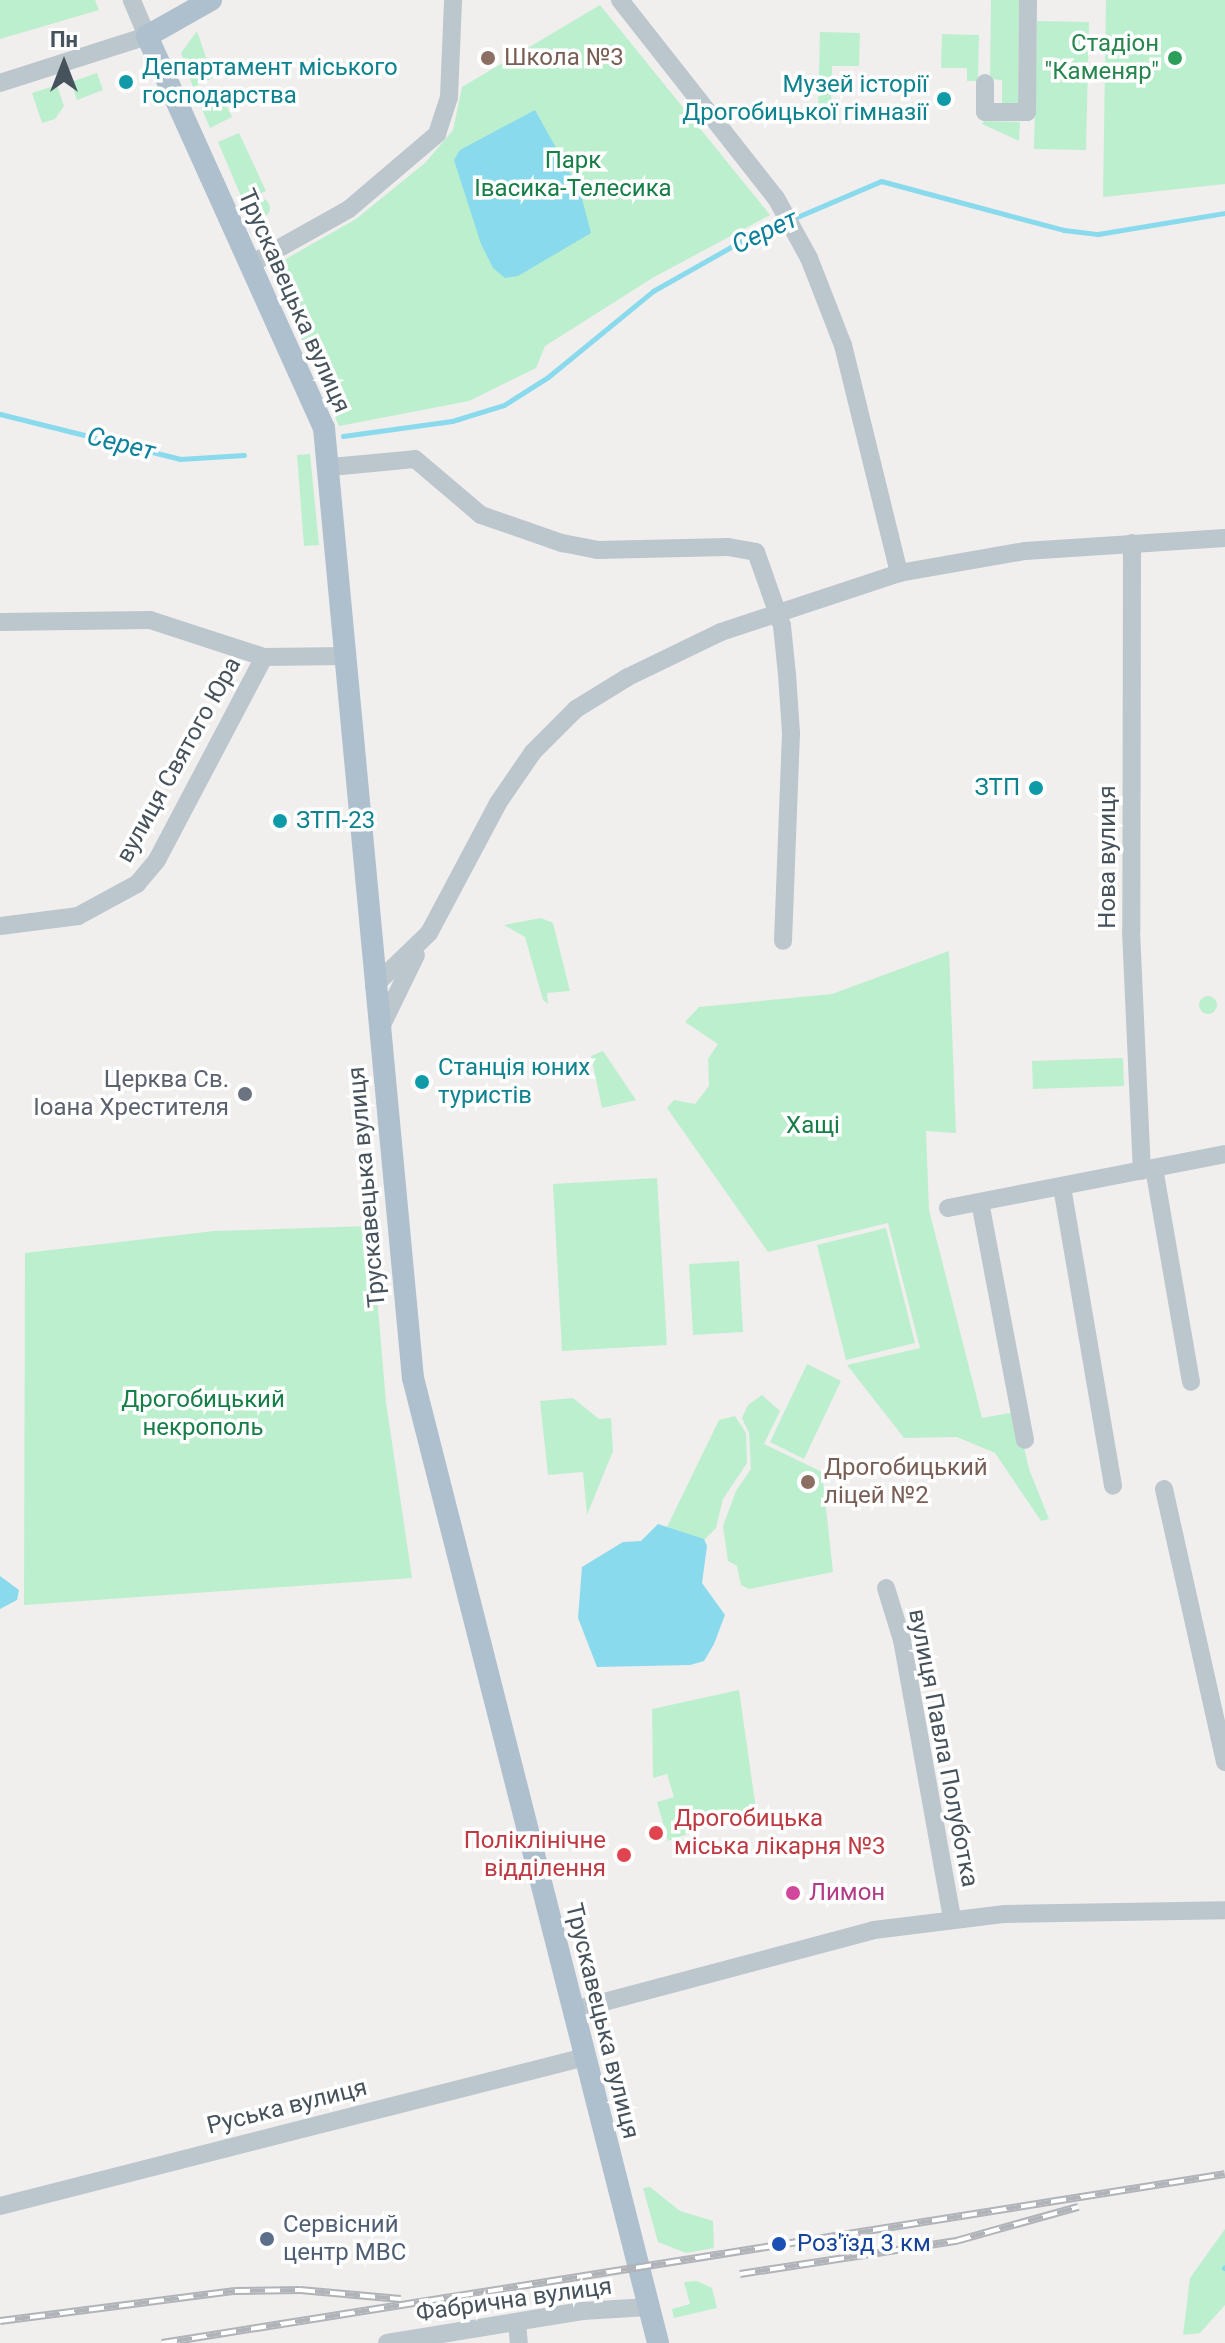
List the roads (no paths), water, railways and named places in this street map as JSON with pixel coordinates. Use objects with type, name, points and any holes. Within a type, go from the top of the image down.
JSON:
[{"type":"main road","points":[[147,36],[211,0]]},
{"type":"main road","name":"Трускавецька вулиця","points":[[147,36],[328,447],[374,986],[413,1378],[658,2343]]},
{"type":"street","points":[[0,83],[147,36],[132,0]]},
{"type":"street","points":[[249,265],[349,209],[437,134],[449,97],[453,0]]},
{"type":"street","points":[[620,0],[782,208],[795,232],[843,345],[899,573]]},
{"type":"street","points":[[985,83],[985,112],[1027,112],[1028,0]]},
{"type":"street","points":[[328,447],[415,459],[481,515],[562,543],[597,550],[728,547],[756,552],[777,610],[791,733],[783,941]]},
{"type":"street","points":[[379,1031],[418,945],[498,803],[560,722],[639,671],[777,610],[899,573],[993,554],[1225,538]]},
{"type":"street","name":"Нова вулиця","points":[[1132,543],[1136,1047],[1148,1170],[1191,1382]]},
{"type":"street","points":[[0,622],[150,620],[264,657],[347,656]]},
{"type":"street","name":"вулиця Святого Юра","points":[[0,926],[78,916],[122,897],[137,884],[157,860],[264,657]]},
{"type":"street","points":[[372,956],[418,945]]},
{"type":"street","points":[[374,986],[418,945]]},
{"type":"street","points":[[948,1208],[1225,1154]]},
{"type":"street","points":[[1062,1187],[1113,1486]]},
{"type":"street","points":[[980,1202],[1025,1440]]},
{"type":"street","points":[[1164,1489],[1225,1762]]},
{"type":"street","name":"вулиця Павла Полуботка","points":[[886,1588],[902,1640],[952,1918]]},
{"type":"street","points":[[574,2010],[816,1942],[952,1918],[1225,1910]]},
{"type":"street","name":"Руська вулиця","points":[[0,2206],[585,2057]]},
{"type":"street","name":"Фабрична вулиця","points":[[387,2343],[517,2322],[649,2307]]},
{"type":"street","points":[[517,2322],[519,2343]]},
{"type":"water","points":[[535,110],[580,191],[591,233],[518,276],[505,278],[493,268],[481,244],[454,160],[460,150]]},
{"type":"water","points":[[658,1524],[704,1539],[707,1546],[702,1583],[725,1615],[714,1644],[704,1661],[690,1665],[597,1667],[578,1618],[582,1567],[623,1542],[641,1541]]},
{"type":"water","points":[[0,1576],[19,1590],[17,1600],[0,1609]]},
{"type":"waterway","name":"Серет","points":[[343,436],[452,421],[504,405],[548,377],[653,291],[743,240],[881,181],[1064,230],[1098,234],[1225,213]]},
{"type":"waterway","name":"Серет","points":[[0,414],[180,459],[244,455]]},
{"type":"railway","points":[[162,2343],[1225,2174]]},
{"type":"railway","points":[[740,2274],[956,2241],[1078,2207]]},
{"type":"railway","points":[[0,2321],[235,2291],[300,2290],[401,2299]]},
{"type":"place","name":"Школа №3","points":[[488,58]]},
{"type":"place","name":"Стадіон \"Каменяр\"","points":[[1175,58]]},
{"type":"place","name":"Департамент міського господарства","points":[[126,82]]},
{"type":"place","name":"Музей історії Дрогобицької гімназії","points":[[944,99]]},
{"type":"place","name":"ЗТП","points":[[1036,788]]},
{"type":"place","name":"ЗТП-23","points":[[280,821]]},
{"type":"place","name":"Станція юних туристів","points":[[422,1082]]},
{"type":"place","name":"Церква Св. Іоана Хрестителя","points":[[245,1094]]},
{"type":"place","name":"Дрогобицький ліцей №2","points":[[808,1482]]},
{"type":"place","name":"Дрогобицька міська лікарня №3","points":[[656,1833]]},
{"type":"place","name":"Поліклінічне відділення","points":[[624,1855]]},
{"type":"place","name":"Лимон","points":[[793,1893]]},
{"type":"place","name":"Сервісний центр МВС","points":[[267,2239]]},
{"type":"place","name":"Роз'їзд 3 км","points":[[779,2244]]},
{"type":"park label","name":"Парк Івасика-Телесика","points":[[573,175]]},
{"type":"park label","name":"Хащі","points":[[813,1126]]},
{"type":"park label","name":"Дрогобицький некрополь","points":[[203,1414]]}]
